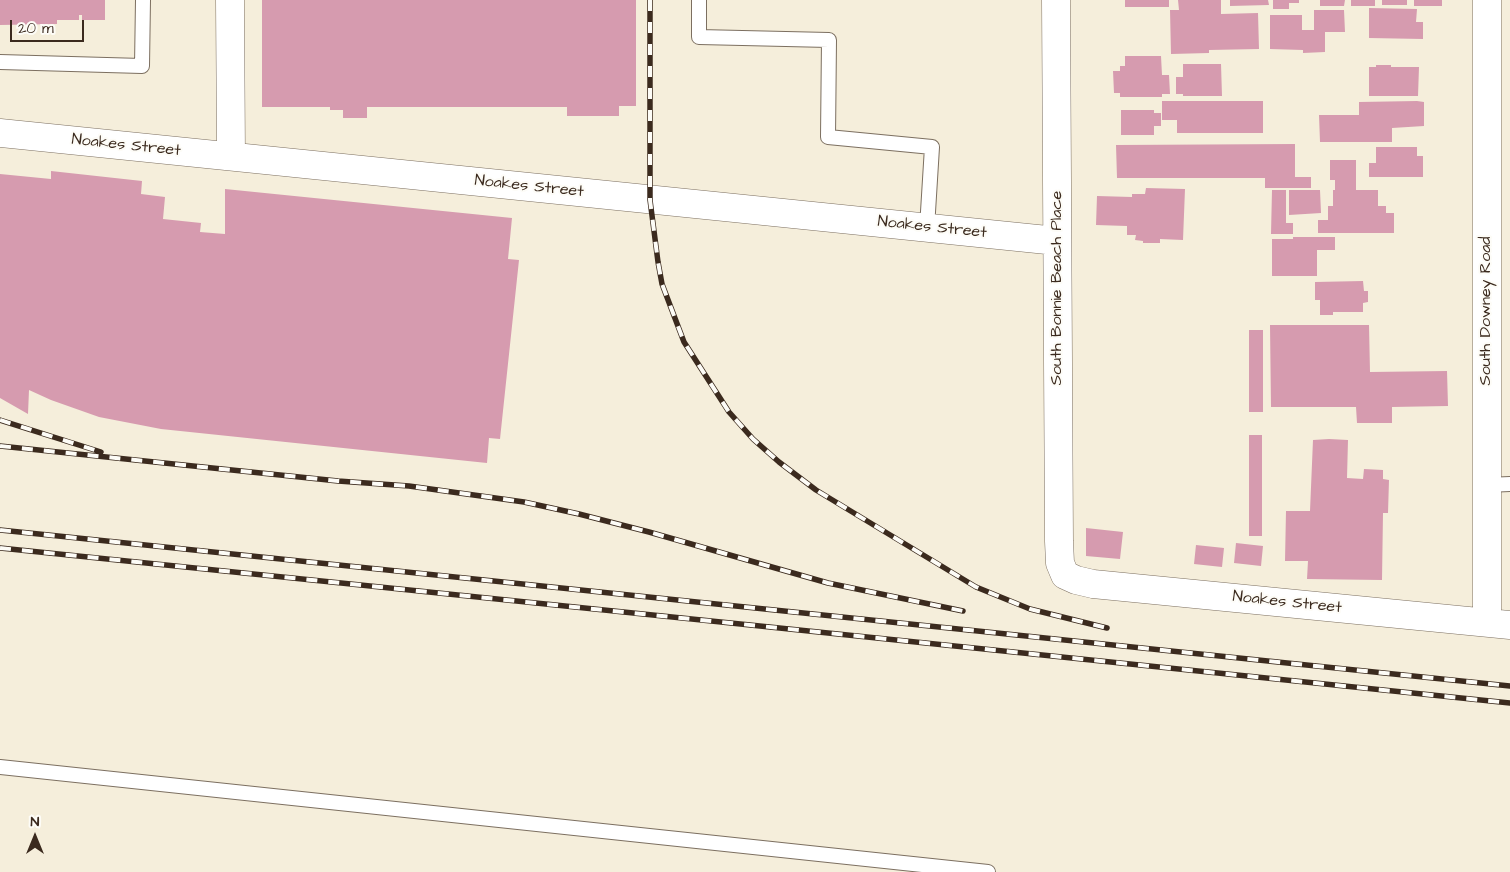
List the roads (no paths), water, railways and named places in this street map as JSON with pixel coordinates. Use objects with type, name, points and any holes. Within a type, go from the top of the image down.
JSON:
[{"type":"street","points":[[230,0],[231,156]]},
{"type":"street","name":"South Bonnie Beach Place","points":[[1056,0],[1059,541],[1060,563],[1065,575]]},
{"type":"street","name":"South Downey Road","points":[[1486,0],[1499,484],[1499,624]]},
{"type":"street","name":"Noakes Street","points":[[0,133],[1057,241]]},
{"type":"street","name":"Noakes Street","points":[[1065,575],[1093,584],[1499,624]]},
{"type":"lane","points":[[0,62],[142,66],[143,0]]},
{"type":"lane","points":[[699,0],[699,37],[830,40],[828,138],[932,147],[927,228]]},
{"type":"lane","points":[[0,767],[988,872]]},
{"type":"railway","points":[[650,0],[650,200],[662,284],[684,342],[729,412],[753,439],[779,462],[816,490],[976,587],[1030,609],[1107,628]]},
{"type":"railway","points":[[0,420],[101,452]]},
{"type":"railway","points":[[0,446],[338,481],[409,486],[524,502],[649,532],[828,583],[963,611]]},
{"type":"railway","points":[[0,530],[1510,686]]},
{"type":"railway","points":[[0,548],[1510,703]]}]
